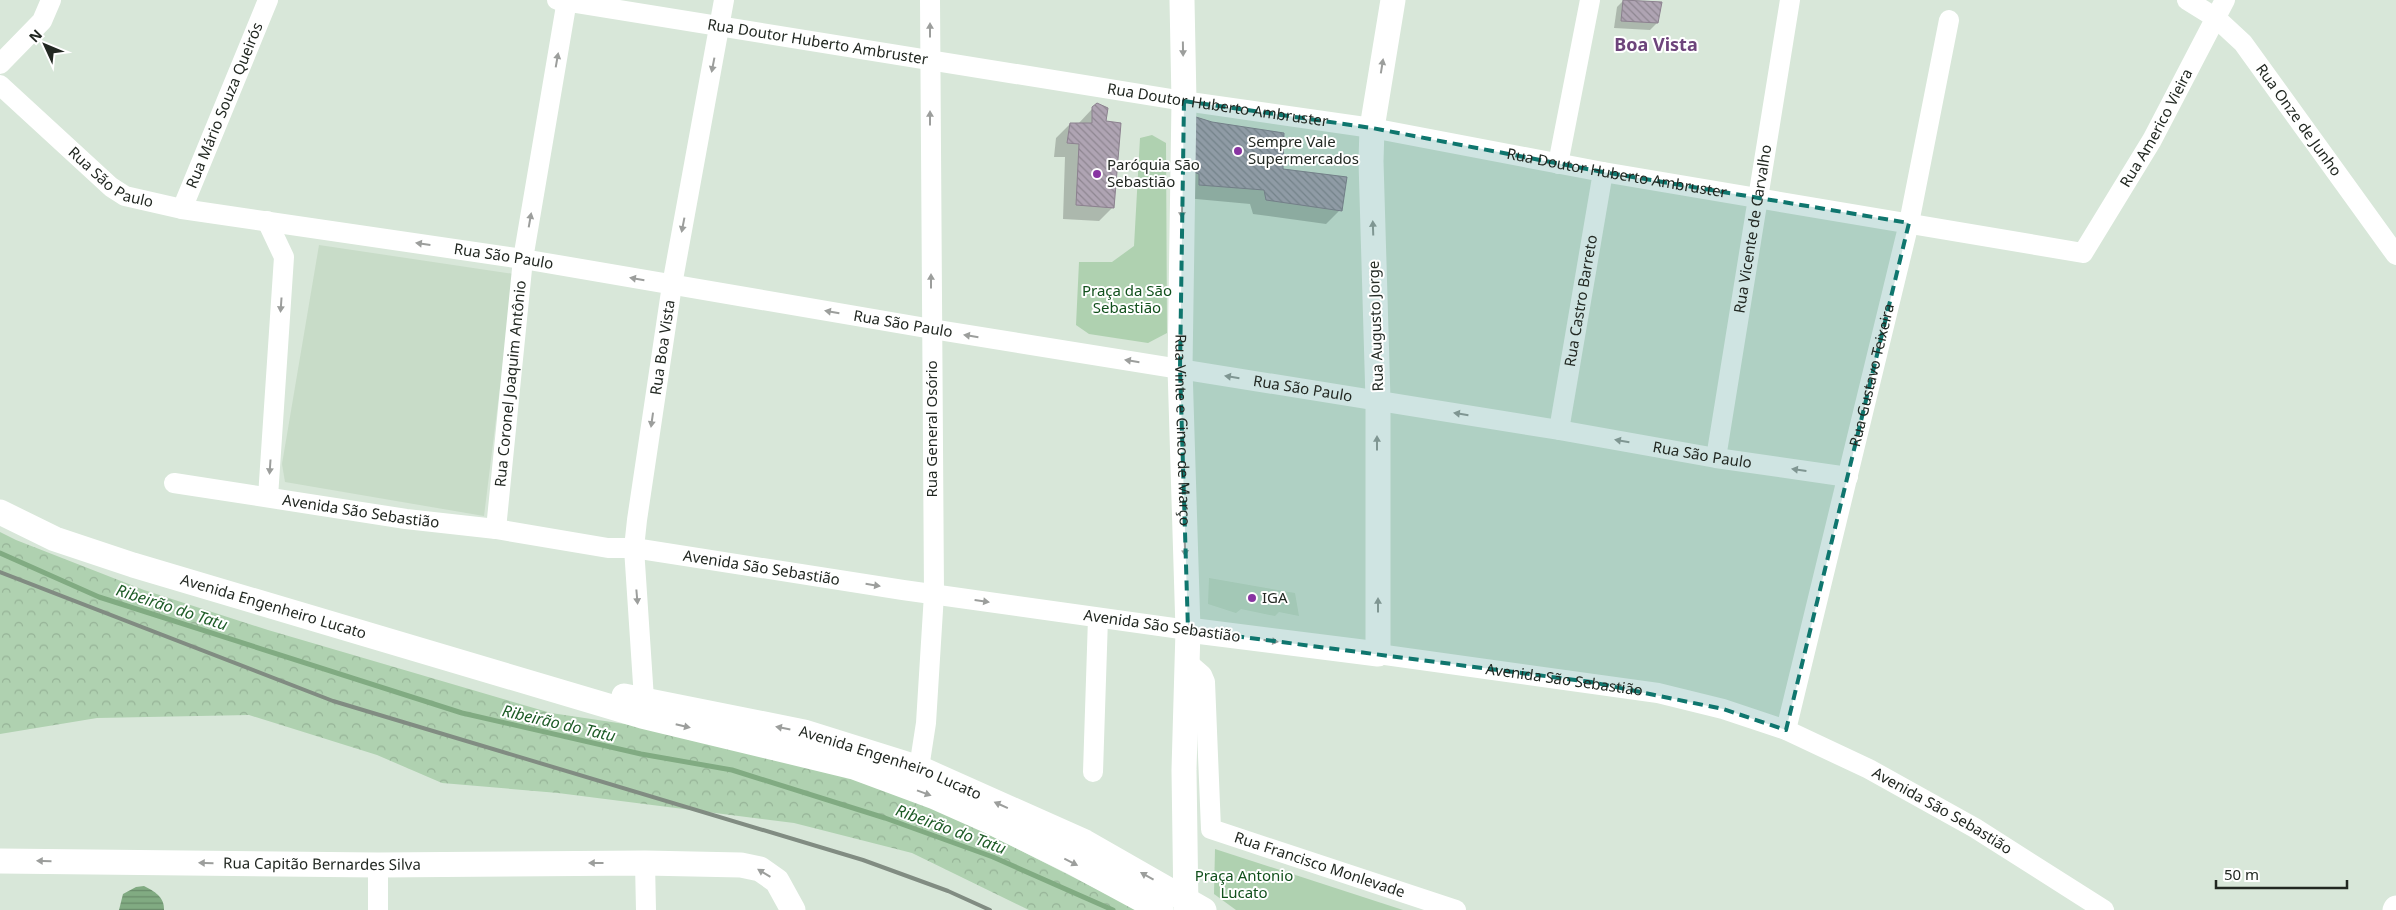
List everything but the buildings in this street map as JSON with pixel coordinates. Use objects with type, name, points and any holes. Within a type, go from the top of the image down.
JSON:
[{"type":"main road","name":"Rua Vinte e Cinco de Março","points":[[1182,0],[1184,101],[1180,368],[1188,630],[1184,770],[1186,910]]},
{"type":"main road","name":"Rua Augusto Jorge","points":[[1378,654],[1378,400],[1371,161],[1372,128],[1393,0]]},
{"type":"main road","name":"Avenida Engenheiro Lucato","points":[[0,512],[55,539],[133,565],[552,688],[643,707],[804,732],[919,768],[1085,842],[1204,910]]},
{"type":"main road","name":"Avenida São Sebastião","points":[[1188,630],[1378,654]]},
{"type":"main road","name":"Avenida Engenheiro Lucato","points":[[643,707],[854,767],[935,796],[1072,862],[1161,910]]},
{"type":"main road","points":[[854,767],[900,776],[912,773],[919,768]]},
{"type":"main road","name":"Rua Capitão Bernardes Silva","points":[[0,861],[378,865],[645,863],[741,865],[760,869],[777,881],[793,910]]},
{"type":"street","points":[[0,64],[42,22],[51,0]]},
{"type":"street","name":"Rua Mário Souza Queirós","points":[[182,209],[268,0]]},
{"type":"street","name":"Rua Doutor Huberto Ambruster","points":[[563,0],[1184,101],[1372,128],[1603,172],[2083,253]]},
{"type":"street","name":"Rua Coronel Joaquim Antônio","points":[[496,529],[523,259],[563,0]]},
{"type":"street","name":"Rua Boa Vista","points":[[643,707],[634,548],[672,285],[724,0]]},
{"type":"street","name":"Rua General Osório","points":[[919,768],[926,723],[934,594],[930,0]]},
{"type":"street","points":[[1558,164],[1590,0]]},
{"type":"street","name":"Rua Vicente de Carvalho","points":[[1716,458],[1790,0]]},
{"type":"street","name":"Rua Onze de Junho","points":[[2187,0],[2216,18],[2243,43],[2396,255]]},
{"type":"street","name":"Rua Americo Vieira","points":[[2083,253],[2152,140],[2225,0]]},
{"type":"street","name":"Rua Gustavo Teixeira","points":[[1786,730],[1909,223],[1949,20]]},
{"type":"street","name":"Rua São Paulo","points":[[0,85],[111,187],[125,196],[182,209],[523,259],[932,329],[1559,430],[1716,458],[1848,477]]},
{"type":"street","name":"Rua Castro Barreto","points":[[1559,430],[1603,172]]},
{"type":"street","points":[[267,221],[284,257],[268,497]]},
{"type":"street","points":[[284,257],[306,228]]},
{"type":"street","name":"Avenida São Sebastião","points":[[174,483],[406,519],[496,529],[608,548],[634,548],[934,594],[1188,630]]},
{"type":"street","points":[[1093,772],[1098,618]]},
{"type":"street","name":"Avenida São Sebastião","points":[[1378,654],[1658,693],[1723,709],[1786,730],[1869,769],[1975,828],[2104,910]]},
{"type":"street","name":"Rua Francisco Monlevade","points":[[1187,662],[1202,675],[1205,682],[1211,829],[1456,910]]},
{"type":"street","points":[[645,863],[646,910]]},
{"type":"street","points":[[378,865],[378,910]]},
{"type":"highlighted area","points":[[1184,101],[1372,128],[1603,172],[1909,223],[1786,730],[1723,709],[1591,682],[1188,630],[1180,368]]},
{"type":"shaded area","points":[[319,245],[514,274],[484,516],[285,482],[282,464]]},
{"type":"shaded area","name":"IGA","points":[[1209,578],[1295,593],[1299,616],[1279,612],[1275,616],[1241,609],[1236,613],[1208,604]]},
{"type":"shaded area","points":[[144,886],[158,895],[164,905],[164,910],[119,910],[123,894],[136,887]]},
{"type":"green space","name":"Praça da São Sebastião","points":[[1152,135],[1166,143],[1167,333],[1148,343],[1089,334],[1076,325],[1079,262],[1112,262],[1134,246],[1140,138]]},
{"type":"green space","points":[[0,532],[144,590],[268,630],[551,713],[665,730],[871,783],[962,821],[1138,910],[1029,910],[912,853],[794,823],[558,793],[442,783],[377,755],[249,715],[97,718],[0,734]]},
{"type":"green space","name":"Praça Antonio Lucato","points":[[1215,849],[1403,910],[1236,910],[1214,894]]},
{"type":"waterway","name":"Ribeirão do Tatu","points":[[0,553],[99,597],[462,713],[641,754],[732,770],[885,818],[993,857],[1113,910]]},
{"type":"railway","points":[[0,572],[333,701],[863,860],[948,891],[990,910]]},
{"type":"place","name":"Sempre Vale Supermercados","points":[[1238,151]]},
{"type":"place","name":"Paróquia São Sebastião","points":[[1097,174]]},
{"type":"place","name":"IGA","points":[[1252,598]]},
{"type":"district","name":"Boa Vista","points":[[1656,45]]}]
